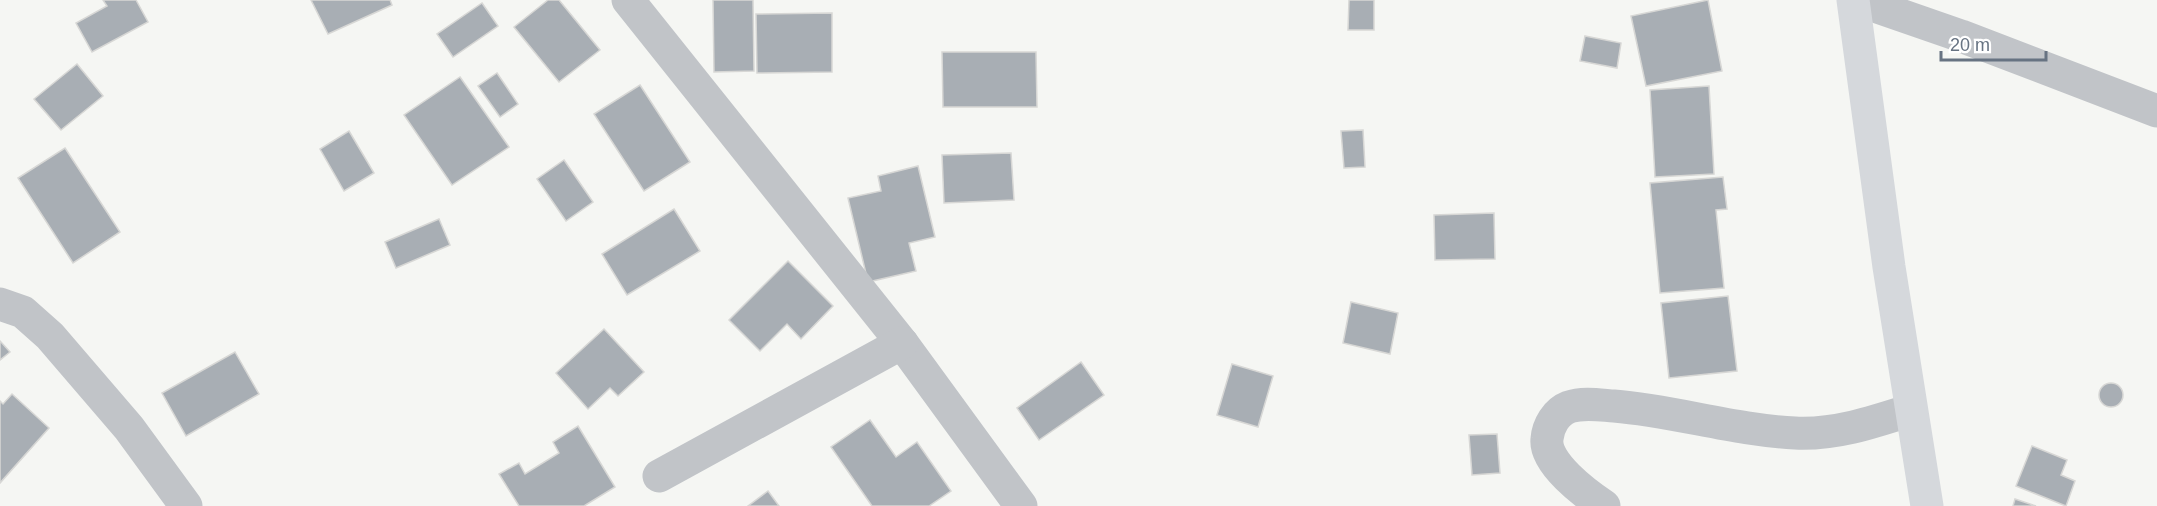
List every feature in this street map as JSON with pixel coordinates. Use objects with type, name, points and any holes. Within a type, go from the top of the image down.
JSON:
[{"type":"street","points":[[628,0],[902,344],[1022,506]]},
{"type":"street","points":[[1927,506],[1887,256],[1855,0],[1961,36],[2157,111]]},
{"type":"street","points":[[0,303],[23,312],[51,336],[129,428],[186,506]]},
{"type":"street","points":[[659,476],[902,344]]},
{"type":"street","points":[[1604,506],[1585,494],[1554,462],[1546,444],[1548,431],[1556,415],[1569,407],[1590,404],[1641,408],[1746,428],[1796,434],[1828,432],[1870,423],[1911,410]]},
{"type":"building","points":[[103,0],[136,0],[148,22],[92,52],[76,23],[107,6]]},
{"type":"building","points":[[311,0],[390,0],[392,5],[328,34]]},
{"type":"building","points":[[548,0],[559,0],[600,50],[559,82],[514,27]]},
{"type":"building","points":[[713,0],[753,0],[754,71],[714,72]]},
{"type":"building","points":[[1349,0],[1374,0],[1374,30],[1348,30]]},
{"type":"building","points":[[1708,0],[1722,71],[1646,86],[1631,16]]},
{"type":"building","points":[[482,3],[498,26],[453,57],[437,34]]},
{"type":"building","points":[[832,13],[832,72],[757,73],[756,14]]},
{"type":"building","points":[[1585,36],[1621,43],[1617,68],[1580,61]]},
{"type":"building","points":[[942,52],[1036,52],[1037,107],[943,107]]},
{"type":"building","points":[[77,64],[103,96],[61,130],[34,99]]},
{"type":"building","points":[[497,73],[518,104],[500,117],[478,86]]},
{"type":"building","points":[[460,77],[509,147],[452,185],[404,115]]},
{"type":"building","points":[[640,85],[690,162],[644,191],[594,114]]},
{"type":"building","points":[[1709,86],[1714,174],[1655,177],[1650,90]]},
{"type":"building","points":[[1363,130],[1365,167],[1344,168],[1341,131]]},
{"type":"building","points":[[349,131],[374,173],[344,191],[320,149]]},
{"type":"building","points":[[65,148],[120,232],[73,263],[18,178]]},
{"type":"building","points":[[1011,153],[1014,200],[944,203],[942,155]]},
{"type":"building","points":[[564,160],[593,202],[566,221],[537,179]]},
{"type":"building","points":[[918,166],[935,237],[909,243],[916,271],[868,282],[848,198],[881,191],[878,176]]},
{"type":"building","points":[[1723,177],[1727,209],[1716,210],[1724,288],[1660,293],[1650,183]]},
{"type":"building","points":[[674,209],[700,251],[627,295],[602,254]]},
{"type":"building","points":[[1494,213],[1495,259],[1435,260],[1434,215]]},
{"type":"building","points":[[439,219],[450,245],[396,268],[385,242]]},
{"type":"building","points":[[788,261],[833,306],[801,339],[787,324],[760,351],[729,320]]},
{"type":"building","points":[[1728,296],[1737,371],[1669,378],[1661,303]]},
{"type":"building","points":[[1351,302],[1398,313],[1390,354],[1343,343]]},
{"type":"building","points":[[604,329],[644,372],[618,396],[610,388],[588,409],[556,373]]},
{"type":"building","points":[[0,341],[10,352],[0,360]]},
{"type":"building","points":[[235,352],[259,394],[186,436],[162,393]]},
{"type":"building","points":[[1081,362],[1104,395],[1039,440],[1017,408]]},
{"type":"building","points":[[1232,364],[1273,376],[1258,427],[1217,415]]},
{"type":"building","points":[[2106,383],[2116,383],[2123,390],[2123,400],[2116,407],[2106,407],[2099,400],[2099,390]]},
{"type":"building","points":[[12,394],[49,428],[0,483],[0,401],[3,404]]},
{"type":"building","points":[[870,420],[896,457],[917,442],[951,491],[929,506],[872,506],[831,447]]},
{"type":"building","points":[[578,426],[615,487],[584,506],[519,506],[499,474],[519,463],[525,474],[559,453],[553,442]]},
{"type":"building","points":[[1497,434],[1500,473],[1472,475],[1469,435]]},
{"type":"building","points":[[2032,446],[2067,460],[2061,475],[2075,481],[2066,506],[2016,486]]},
{"type":"building","points":[[768,491],[779,506],[748,506]]},
{"type":"building","points":[[2015,499],[2036,506],[2013,506]]}]
